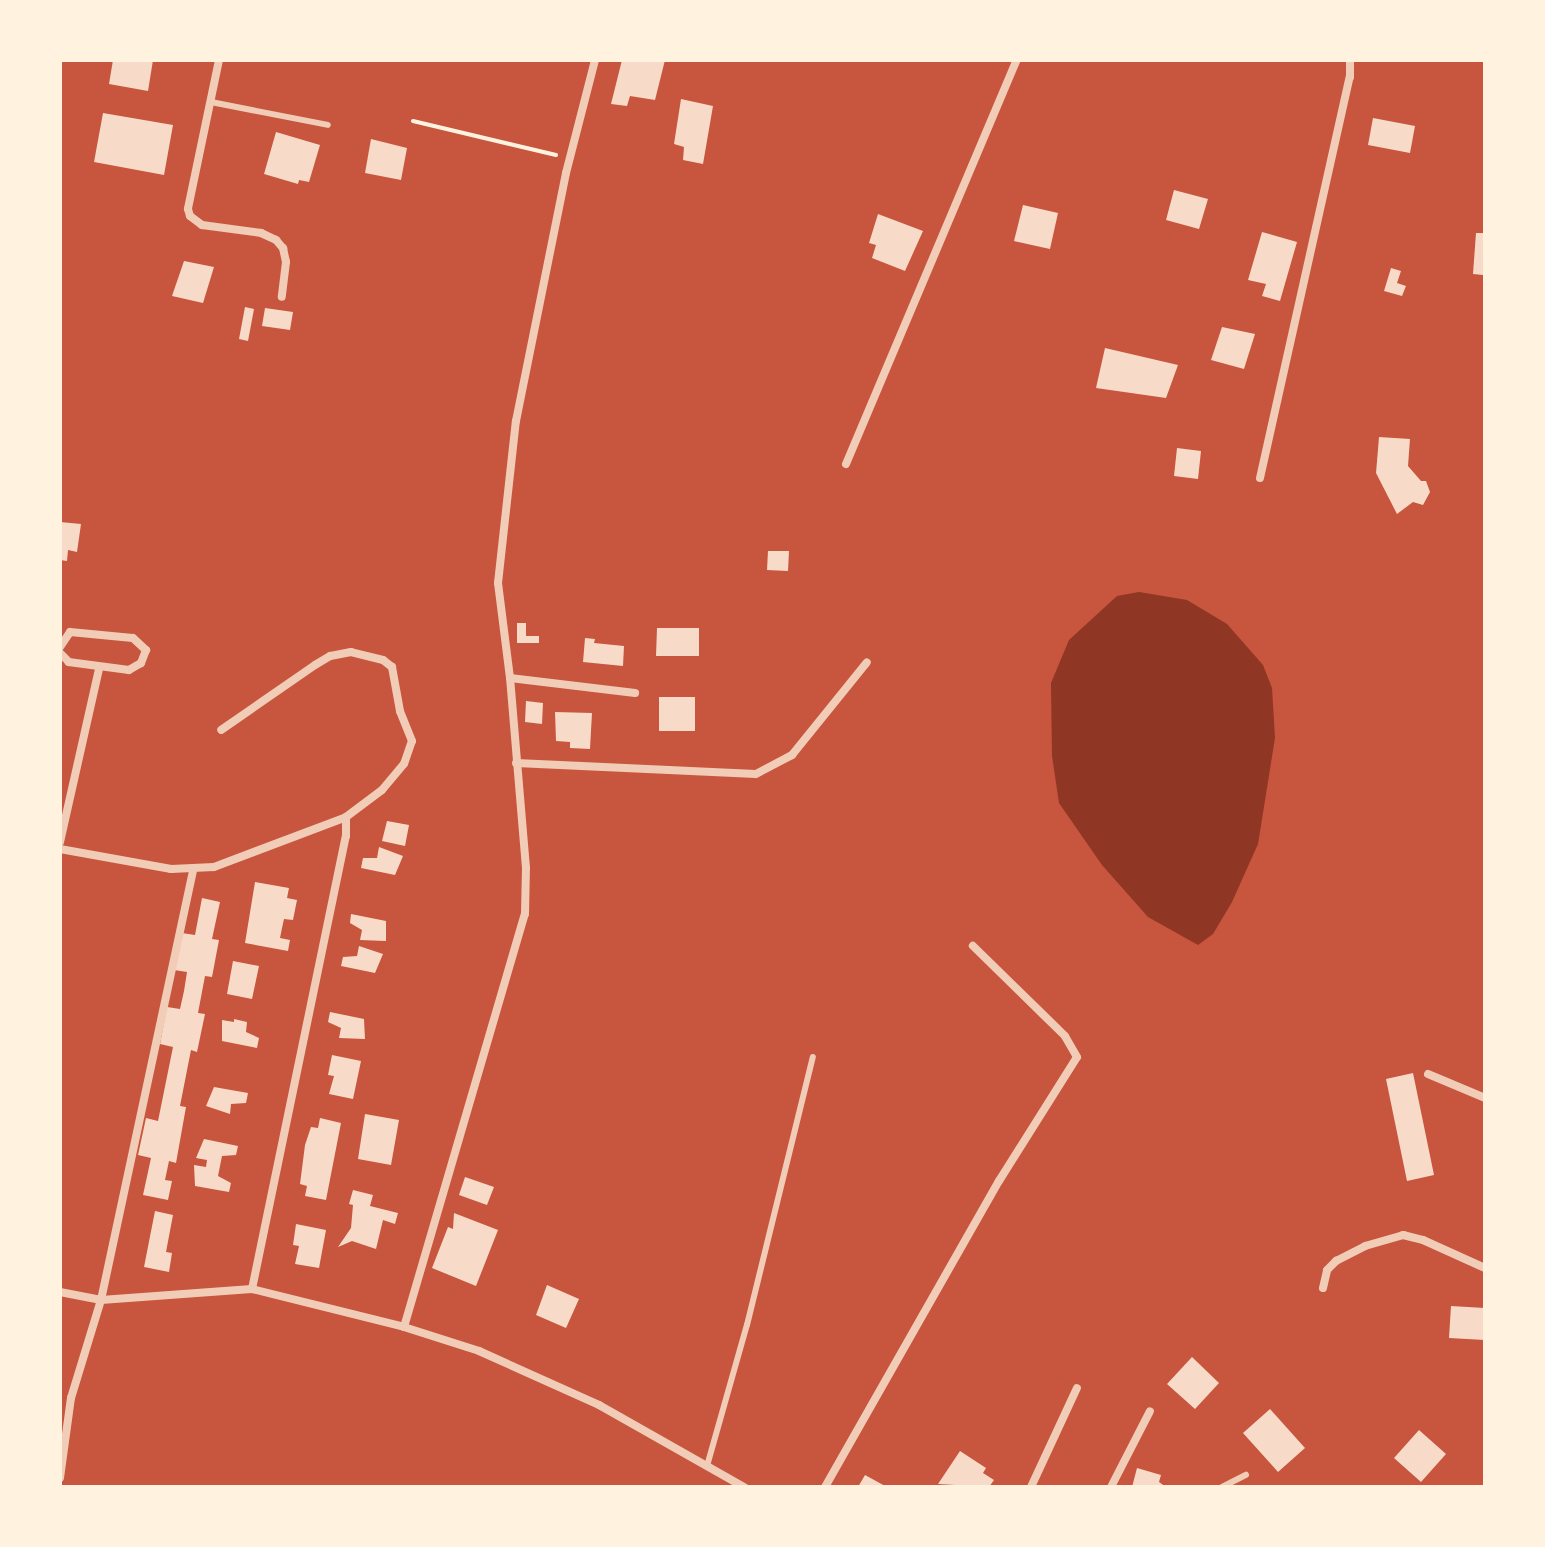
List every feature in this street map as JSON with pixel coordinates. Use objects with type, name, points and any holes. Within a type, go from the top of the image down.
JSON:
[{"type":"street","points":[[219,60],[190,201],[190,216],[202,225],[261,233],[276,240],[283,248],[286,262],[282,297]]},
{"type":"street","points":[[404,1327],[525,914],[526,868],[510,678],[498,583],[516,421],[570,158],[595,60]]},
{"type":"street","points":[[846,464],[1017,60]]},
{"type":"street","points":[[1260,478],[1350,77],[1350,60]]},
{"type":"street","points":[[70,632],[133,638],[145,646],[144,657],[135,668],[99,669],[69,662],[60,650],[70,632]]},
{"type":"street","points":[[60,849],[193,870],[214,867],[346,817],[382,790],[410,753],[412,741],[396,697],[396,674],[383,660],[351,652],[330,656],[221,730]]},
{"type":"street","points":[[516,763],[756,774],[792,755],[867,662]]},
{"type":"street","points":[[60,842],[99,669]]},
{"type":"street","points":[[510,678],[635,693]]},
{"type":"street","points":[[252,1289],[346,836],[346,817]]},
{"type":"street","points":[[60,1478],[71,1398],[101,1300],[193,870]]},
{"type":"street","points":[[825,1487],[999,1181],[1077,1057],[1065,1036],[973,946]]},
{"type":"street","points":[[1428,1074],[1485,1098]]},
{"type":"street","points":[[1323,1288],[1327,1270],[1336,1261],[1365,1246],[1403,1235],[1423,1240],[1485,1268]]},
{"type":"street","points":[[60,1292],[101,1300],[252,1289],[404,1327],[479,1351],[599,1405],[707,1466],[726,1483],[744,1487]]},
{"type":"street","points":[[1031,1487],[1077,1388]]},
{"type":"street","points":[[1111,1487],[1150,1411]]},
{"type":"lane","points":[[211,102],[328,125]]},
{"type":"lane","points":[[707,1466],[747,1325],[813,1057]]},
{"type":"lane","points":[[1222,1487],[1246,1475]]},
{"type":"path","points":[[413,121],[570,158]]},
{"type":"shaded area","points":[[1139,592],[1187,600],[1227,624],[1263,665],[1272,688],[1275,738],[1258,844],[1232,902],[1213,934],[1198,945],[1148,917],[1102,865],[1059,803],[1052,756],[1051,683],[1069,640],[1117,596]]},
{"type":"building","points":[[113,60],[153,60],[148,91],[109,84]]},
{"type":"building","points":[[622,60],[665,60],[655,100],[630,96],[627,106],[611,104]]},
{"type":"building","points":[[681,99],[713,106],[703,164],[683,160],[684,147],[674,144]]},
{"type":"building","points":[[103,113],[173,125],[164,175],[94,162]]},
{"type":"building","points":[[1373,118],[1415,126],[1410,153],[1368,145]]},
{"type":"building","points":[[276,132],[320,145],[309,182],[299,180],[298,184],[264,174]]},
{"type":"building","points":[[371,139],[407,148],[401,180],[365,173]]},
{"type":"building","points":[[1174,190],[1208,199],[1199,229],[1166,220]]},
{"type":"building","points":[[1023,205],[1058,213],[1050,249],[1014,241]]},
{"type":"building","points":[[878,214],[923,231],[905,271],[872,258],[876,245],[869,243]]},
{"type":"building","points":[[1262,232],[1297,242],[1280,301],[1262,296],[1266,284],[1248,280]]},
{"type":"building","points":[[1476,233],[1485,233],[1483,275],[1473,274]]},
{"type":"building","points":[[184,261],[214,267],[203,303],[172,296]]},
{"type":"building","points":[[1391,268],[1401,271],[1397,283],[1406,286],[1402,296],[1384,291]]},
{"type":"building","points":[[245,307],[254,309],[248,341],[239,339]]},
{"type":"building","points":[[265,308],[293,312],[290,330],[262,326]]},
{"type":"building","points":[[1222,327],[1255,334],[1244,369],[1211,360]]},
{"type":"building","points":[[1105,348],[1178,365],[1166,398],[1096,388]]},
{"type":"building","points":[[1379,437],[1410,439],[1408,466],[1421,481],[1426,481],[1430,492],[1423,505],[1413,502],[1397,514],[1376,473]]},
{"type":"building","points":[[1177,448],[1201,451],[1198,479],[1174,476]]},
{"type":"building","points":[[60,522],[81,524],[77,552],[68,550],[67,561],[60,560]]},
{"type":"building","points":[[768,551],[789,551],[788,571],[767,570]]},
{"type":"building","points":[[517,623],[526,623],[526,636],[539,636],[539,643],[517,643]]},
{"type":"building","points":[[657,628],[699,628],[699,656],[656,656]]},
{"type":"building","points":[[585,638],[595,639],[594,643],[624,646],[623,666],[583,662]]},
{"type":"building","points":[[659,697],[695,697],[695,731],[659,731]]},
{"type":"building","points":[[526,701],[543,703],[542,724],[525,722]]},
{"type":"building","points":[[555,712],[592,713],[590,749],[570,748],[570,742],[556,741]]},
{"type":"building","points":[[387,821],[409,825],[405,846],[382,841]]},
{"type":"building","points":[[379,847],[403,856],[395,875],[361,868],[363,858],[377,858]]},
{"type":"building","points":[[255,882],[289,888],[287,898],[297,900],[293,920],[284,919],[280,938],[290,940],[288,951],[245,943]]},
{"type":"building","points":[[202,898],[220,902],[212,939],[219,940],[212,977],[205,976],[198,1013],[205,1014],[197,1052],[191,1050],[180,1106],[186,1107],[176,1163],[169,1161],[165,1180],[172,1181],[168,1200],[143,1195],[151,1158],[138,1155],[146,1118],[158,1121],[173,1047],[160,1044],[167,1007],[180,1009],[187,972],[174,970],[182,933],[195,935]]},
{"type":"building","points":[[351,914],[386,921],[386,941],[360,940],[362,930],[350,923]]},
{"type":"building","points":[[359,946],[383,954],[375,973],[341,966],[343,957],[357,956]]},
{"type":"building","points":[[233,961],[259,966],[252,999],[227,994]]},
{"type":"building","points":[[330,1012],[364,1019],[365,1039],[339,1038],[341,1028],[328,1022]]},
{"type":"building","points":[[234,1019],[247,1022],[246,1032],[259,1038],[257,1048],[222,1041],[222,1020],[234,1022]]},
{"type":"building","points":[[332,1055],[361,1061],[353,1099],[329,1094],[334,1076],[328,1075]]},
{"type":"building","points":[[1413,1073],[1434,1175],[1407,1181],[1386,1079]]},
{"type":"building","points":[[214,1087],[248,1093],[246,1103],[231,1104],[230,1114],[206,1106]]},
{"type":"building","points":[[365,1114],[399,1120],[391,1165],[358,1159]]},
{"type":"building","points":[[320,1118],[341,1123],[326,1200],[305,1196],[307,1186],[300,1184],[305,1145],[311,1127],[318,1128]]},
{"type":"building","points":[[204,1139],[238,1146],[236,1155],[222,1156],[218,1176],[231,1183],[229,1192],[195,1186],[194,1165],[206,1167],[207,1160],[196,1158]]},
{"type":"building","points":[[465,1177],[494,1187],[487,1205],[459,1195]]},
{"type":"building","points":[[353,1190],[373,1195],[370,1206],[398,1213],[395,1224],[383,1220],[376,1249],[352,1241],[338,1247],[351,1228],[353,1205],[349,1204]]},
{"type":"building","points":[[155,1211],[173,1215],[166,1252],[172,1253],[169,1272],[144,1267]]},
{"type":"building","points":[[454,1213],[498,1230],[476,1286],[432,1268],[448,1227],[453,1229]]},
{"type":"building","points":[[296,1224],[326,1230],[319,1268],[295,1264],[299,1246],[293,1245]]},
{"type":"building","points":[[547,1285],[579,1299],[566,1328],[536,1315]]},
{"type":"building","points":[[1451,1306],[1485,1308],[1485,1340],[1449,1338]]},
{"type":"building","points":[[1192,1357],[1219,1383],[1195,1409],[1167,1384]]},
{"type":"building","points":[[1270,1409],[1305,1448],[1278,1472],[1243,1433]]},
{"type":"building","points":[[1419,1430],[1446,1454],[1421,1482],[1394,1458]]},
{"type":"building","points":[[960,1451],[986,1468],[983,1473],[994,1480],[989,1487],[938,1484]]},
{"type":"building","points":[[1137,1468],[1161,1475],[1159,1482],[1166,1487],[1132,1487]]},
{"type":"building","points":[[865,1475],[887,1487],[858,1487]]}]
